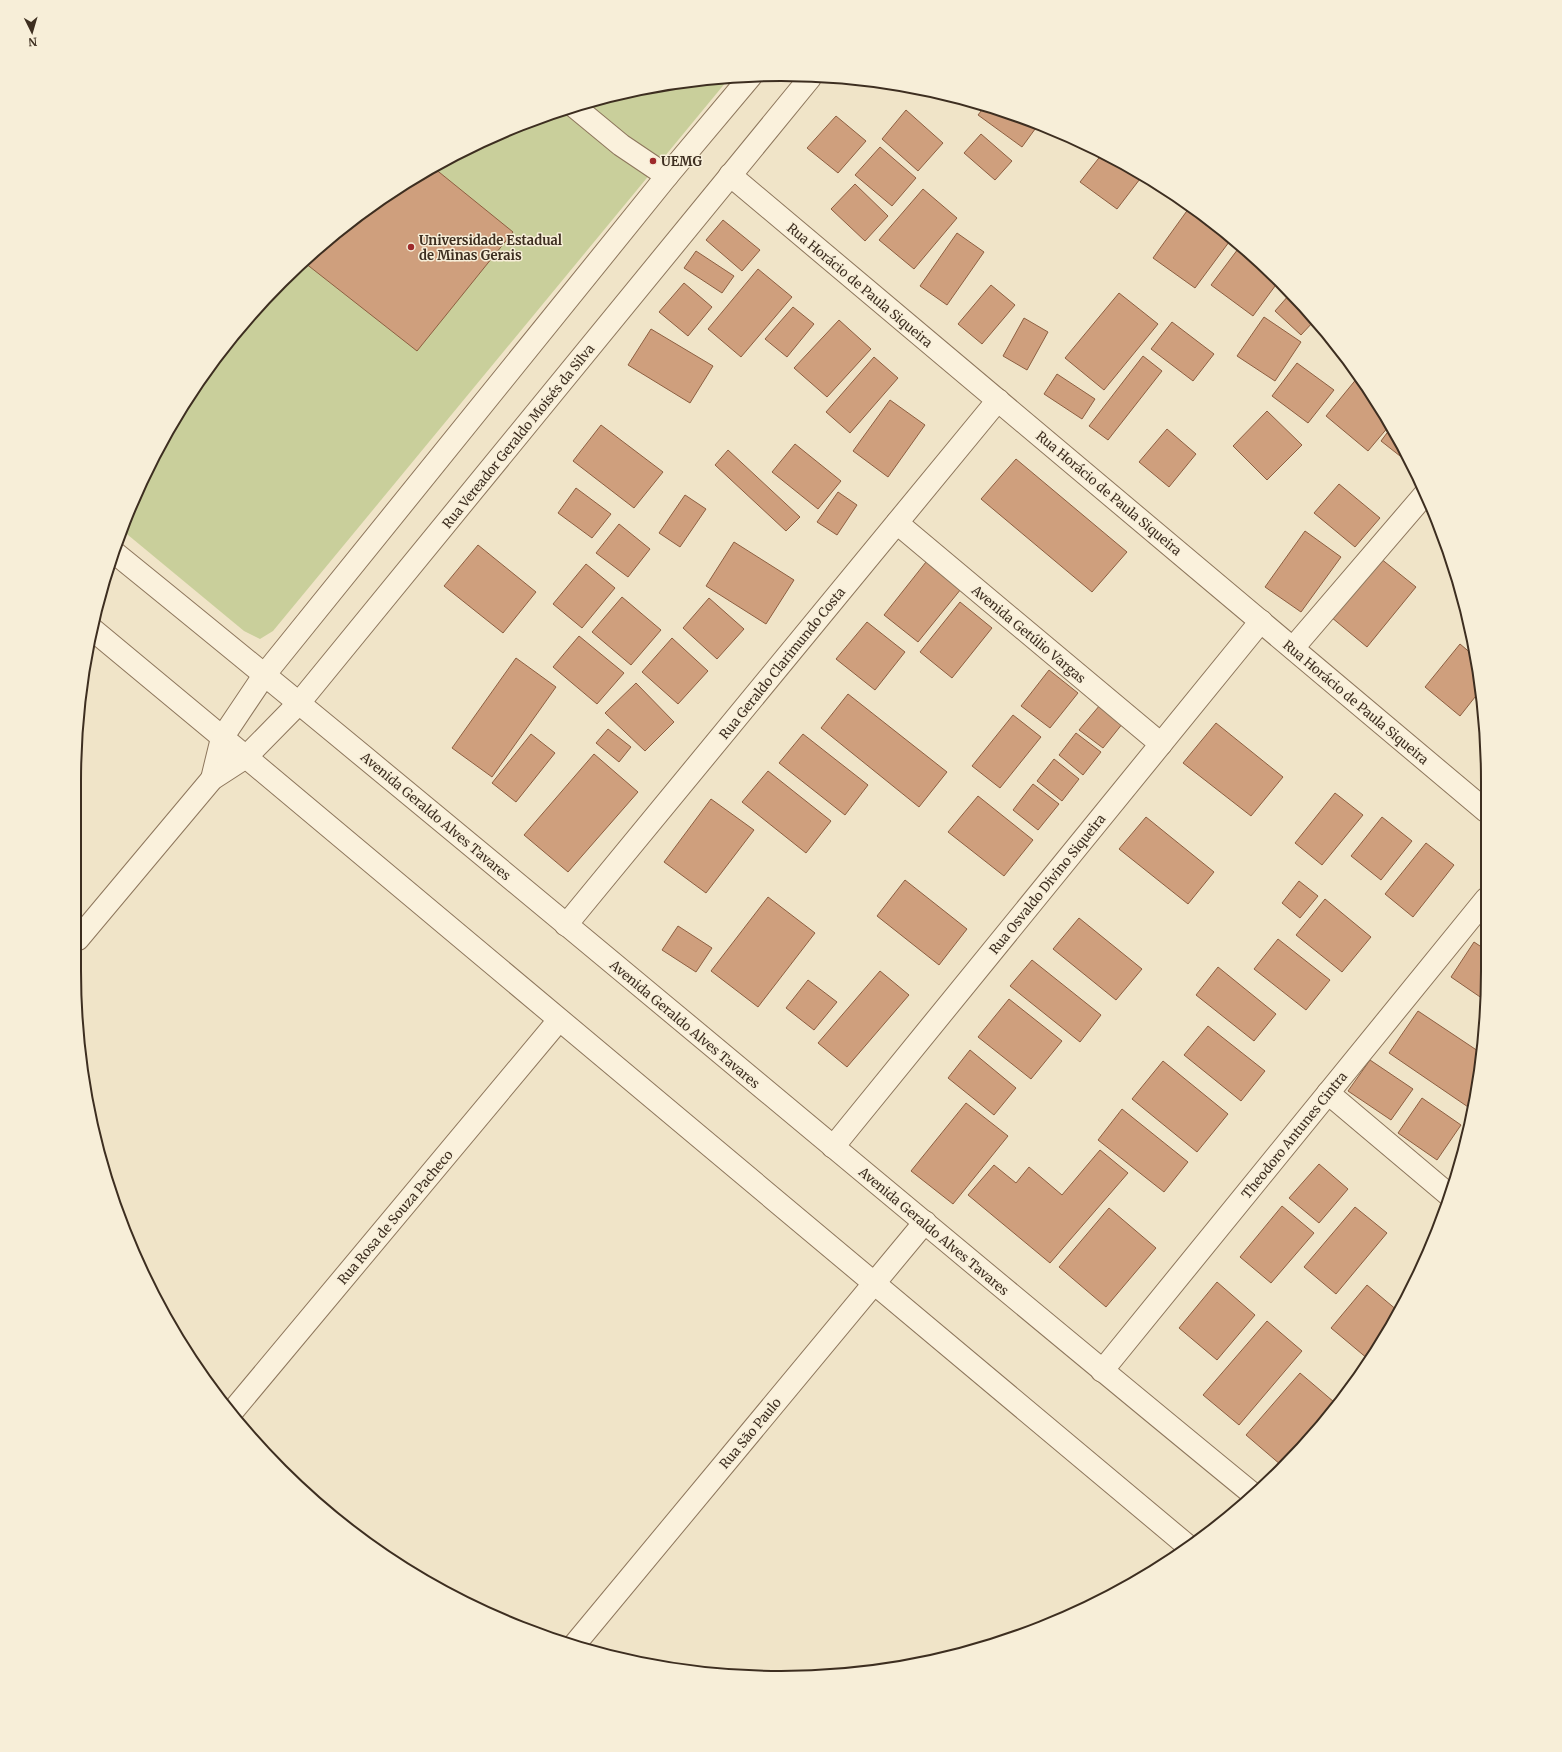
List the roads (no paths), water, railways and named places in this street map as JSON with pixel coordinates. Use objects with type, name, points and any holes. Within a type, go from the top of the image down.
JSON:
[{"type":"street","name":"Rua Vereador Geraldo Moisés da Silva","points":[[212,779],[222,738],[265,674],[667,176],[746,82]]},
{"type":"street","name":"Rua Vereador Geraldo Moisés da Silva","points":[[81,935],[212,779],[246,757],[300,703],[807,82]]},
{"type":"street","points":[[580,111],[621,146],[667,176]]},
{"type":"street","name":"Rua Horácio de Paula Siqueira","points":[[730,175],[1481,807]]},
{"type":"street","name":"Rua Geraldo Clarimundo Costa","points":[[566,925],[998,400]]},
{"type":"street","points":[[1293,648],[1421,498]]},
{"type":"street","name":"Avenida Getúlio Vargas","points":[[897,523],[1161,744]]},
{"type":"street","name":"Avenida Geraldo Alves Tavares","points":[[118,556],[265,674],[925,1222],[1102,1371],[1249,1491]]},
{"type":"street","name":"Rua Osvaldo Divino Siqueira","points":[[833,1147],[1261,621]]},
{"type":"street","points":[[97,633],[874,1283],[1183,1544]]},
{"type":"street","name":"Theodoro Antunes Cintra","points":[[1102,1371],[1481,905]]},
{"type":"street","name":"Rua Rosa de Souza Pacheco","points":[[235,1408],[559,1020]]},
{"type":"street","points":[[1328,1093],[1445,1192]]},
{"type":"street","name":"Rua São Paulo","points":[[578,1640],[925,1222]]},
{"type":"place","name":"UEMG","points":[[653,161]]},
{"type":"place","name":"Universidade Estadual de Minas Gerais","points":[[411,247]]}]
